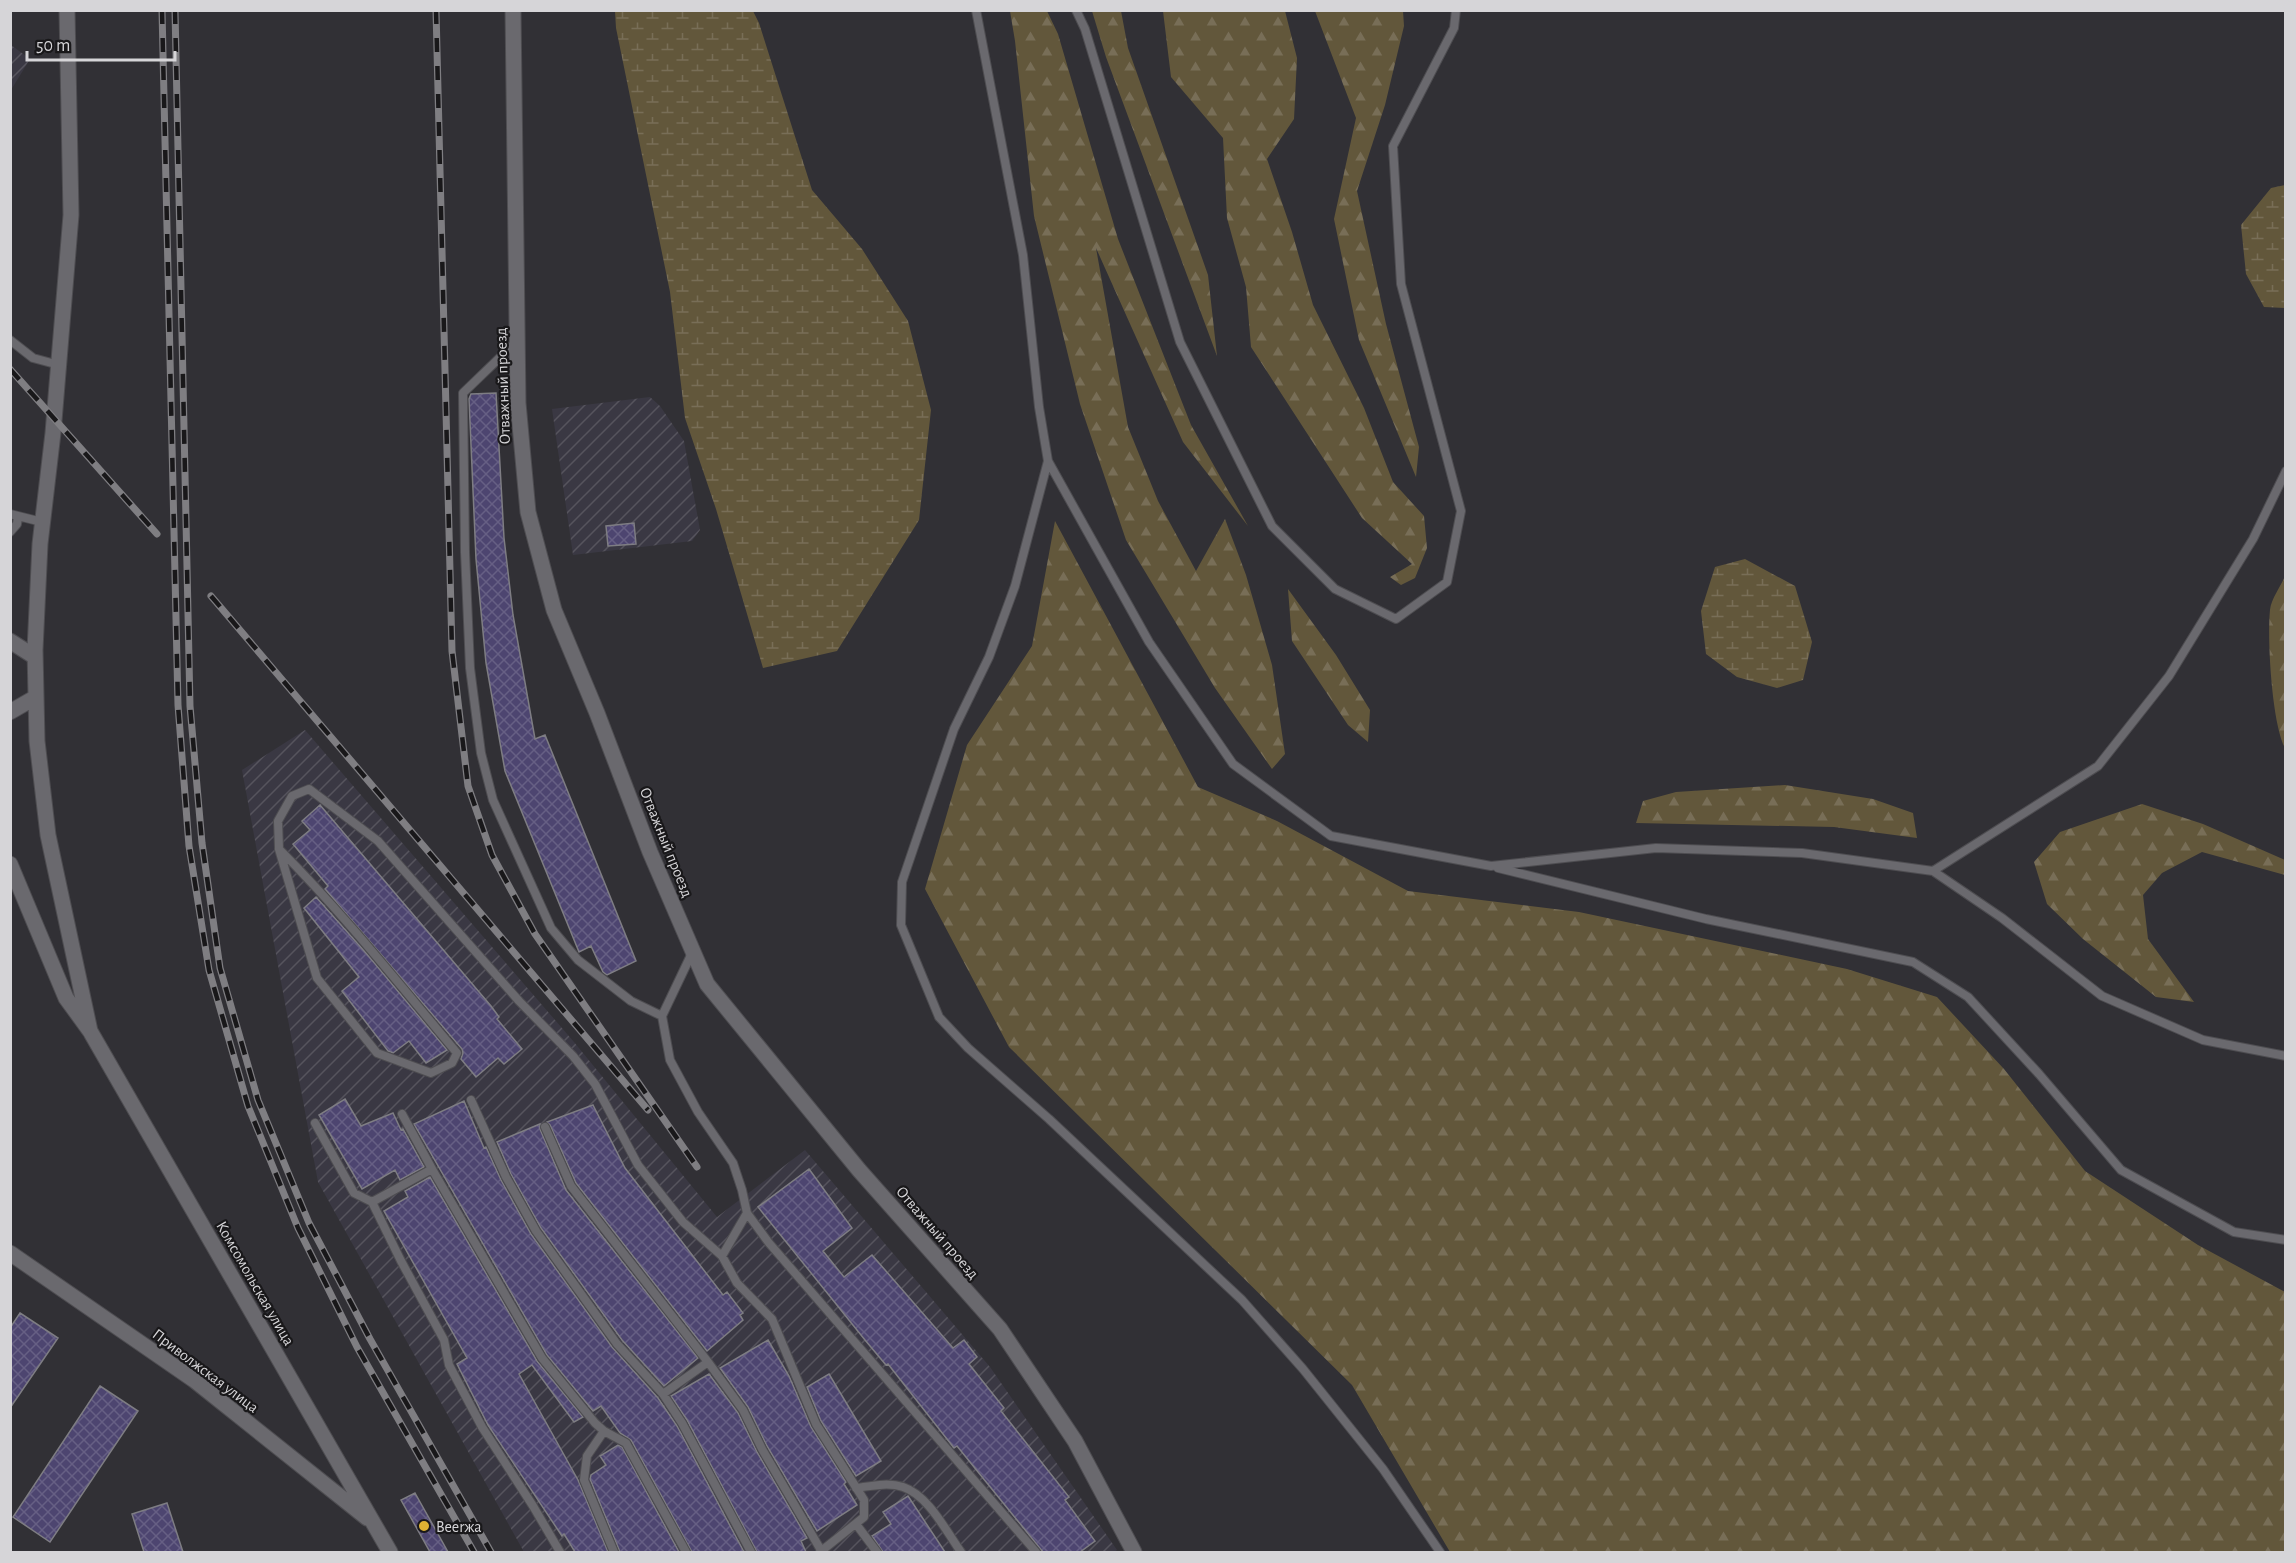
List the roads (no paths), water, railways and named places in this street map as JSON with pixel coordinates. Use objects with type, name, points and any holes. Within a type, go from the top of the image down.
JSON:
[{"type":"street","points":[[67,10],[71,215],[53,433],[42,522],[35,657],[37,741],[48,835],[90,1030]]},
{"type":"street","name":"Отважный проезд","points":[[513,10],[518,403],[528,512],[554,610],[597,713],[650,852],[707,984],[860,1170],[1000,1329],[1075,1442],[1134,1552]]},
{"type":"street","points":[[10,641],[35,657]]},
{"type":"street","points":[[10,712],[36,697]]},
{"type":"street","points":[[10,864],[66,998],[90,1030]]},
{"type":"street","name":"Комсомольская улица","points":[[90,1030],[374,1524],[384,1549]]},
{"type":"street","name":"Приволжская улица","points":[[10,1254],[194,1380],[374,1524]]},
{"type":"lane","points":[[976,10],[1023,255],[1039,407],[1048,461],[1149,642],[1233,764],[1331,836],[1491,866],[1706,919],[1913,962],[1968,997],[2039,1074],[2121,1170],[2234,1232],[2286,1240]]},
{"type":"lane","points":[[1076,10],[1085,29],[1180,342],[1272,525],[1335,589],[1396,618],[1447,582],[1461,511],[1401,284],[1393,146],[1454,28],[1456,10]]},
{"type":"lane","points":[[10,340],[33,358],[59,365]]},
{"type":"lane","points":[[517,341],[463,393],[464,541],[470,668],[481,753],[493,800],[551,928],[578,960],[631,1001],[662,1016]]},
{"type":"lane","points":[[1048,461],[1016,586],[989,657],[954,729],[902,882],[902,925],[939,1017],[968,1048],[1057,1127],[1242,1300],[1304,1369],[1383,1468],[1440,1552]]},
{"type":"lane","points":[[1933,871],[2098,766],[2169,676],[2253,539],[2286,471]]},
{"type":"lane","points":[[14,515],[42,522]]},
{"type":"lane","points":[[10,532],[17,524],[14,515]]},
{"type":"lane","points":[[279,849],[346,920],[457,1053],[452,1063],[431,1073],[377,1053],[317,978],[279,849],[278,821],[292,796],[309,789],[378,841],[519,1001],[573,1056],[595,1084],[638,1165],[683,1222],[722,1256],[737,1283],[772,1319],[816,1424],[864,1500],[864,1517],[821,1552],[762,1449],[743,1410],[572,1185],[545,1127]]},
{"type":"lane","points":[[1491,866],[1656,848],[1802,853],[1933,871],[2001,918],[2102,996],[2203,1040],[2286,1056]]},
{"type":"lane","points":[[693,952],[662,1016],[670,1059],[698,1112],[733,1163],[747,1214],[769,1243],[1036,1552]]},
{"type":"lane","points":[[471,1100],[506,1177],[536,1230],[574,1287],[617,1344],[663,1394],[682,1423],[751,1552]]},
{"type":"lane","points":[[402,1114],[542,1358],[604,1431],[626,1443],[686,1552]]},
{"type":"lane","points":[[315,1123],[354,1193],[372,1202],[444,1340],[449,1365],[482,1427],[560,1552]]},
{"type":"lane","points":[[372,1202],[432,1169]]},
{"type":"lane","points":[[722,1256],[747,1214]]},
{"type":"lane","points":[[663,1394],[708,1362]]},
{"type":"lane","points":[[604,1431],[587,1456],[584,1480],[614,1552]]},
{"type":"lane","points":[[856,1488],[880,1484],[902,1486],[921,1496],[961,1552]]},
{"type":"lane","points":[[856,1524],[877,1552]]},
{"type":"railway","points":[[162,10],[178,705],[189,846],[209,970],[248,1106],[298,1228],[357,1347],[474,1552]]},
{"type":"railway","points":[[175,10],[190,706],[202,843],[220,968],[258,1100],[309,1223],[370,1339],[491,1552]]},
{"type":"railway","points":[[436,10],[452,651],[468,786],[492,855],[535,934],[697,1167]]},
{"type":"railway","points":[[10,369],[157,534]]},
{"type":"railway","points":[[211,596],[648,1110]]},
{"type":"place","name":"Beerжа","points":[[424,1526]]}]
